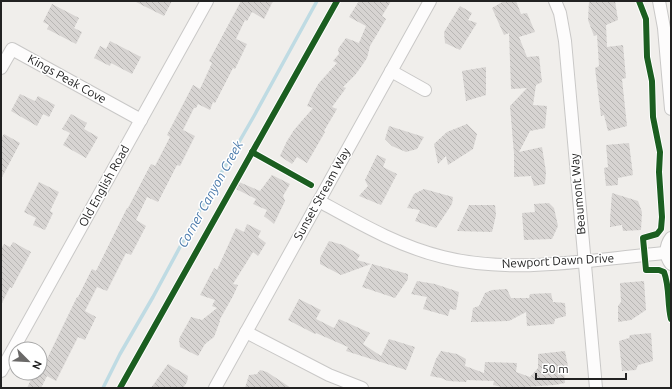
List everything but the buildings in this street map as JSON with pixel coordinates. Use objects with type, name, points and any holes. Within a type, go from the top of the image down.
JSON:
[{"type":"street","name":"Old English Road","points":[[1,372],[207,1]]},
{"type":"street","name":"Sunset Stream Way","points":[[215,388],[430,1]]},
{"type":"street","name":"Beaumont Way","points":[[555,1],[560,12],[565,42],[596,388]]},
{"type":"street","points":[[664,6],[664,34],[671,105]]},
{"type":"street","name":"Kings Peak Cove","points":[[1,68],[12,49],[141,120]]},
{"type":"street","points":[[391,71],[425,90]]},
{"type":"street","name":"Newport Dawn Drive","points":[[319,201],[403,244],[443,257],[477,263],[504,265],[669,258]]},
{"type":"street","points":[[669,258],[666,247],[671,238]]},
{"type":"street","points":[[246,332],[330,375],[362,388]]},
{"type":"waterway","name":"Corner Canyon Creek","points":[[103,388],[120,354],[317,1]]},
{"type":"cycle path","points":[[120,388],[337,1]]},
{"type":"cycle path","points":[[639,1],[646,19],[647,57],[652,81],[653,117],[660,152],[659,172],[662,217],[661,229],[657,234],[643,238],[646,270],[659,270],[664,272],[671,319]]},
{"type":"cycle path","points":[[252,152],[311,185]]}]
